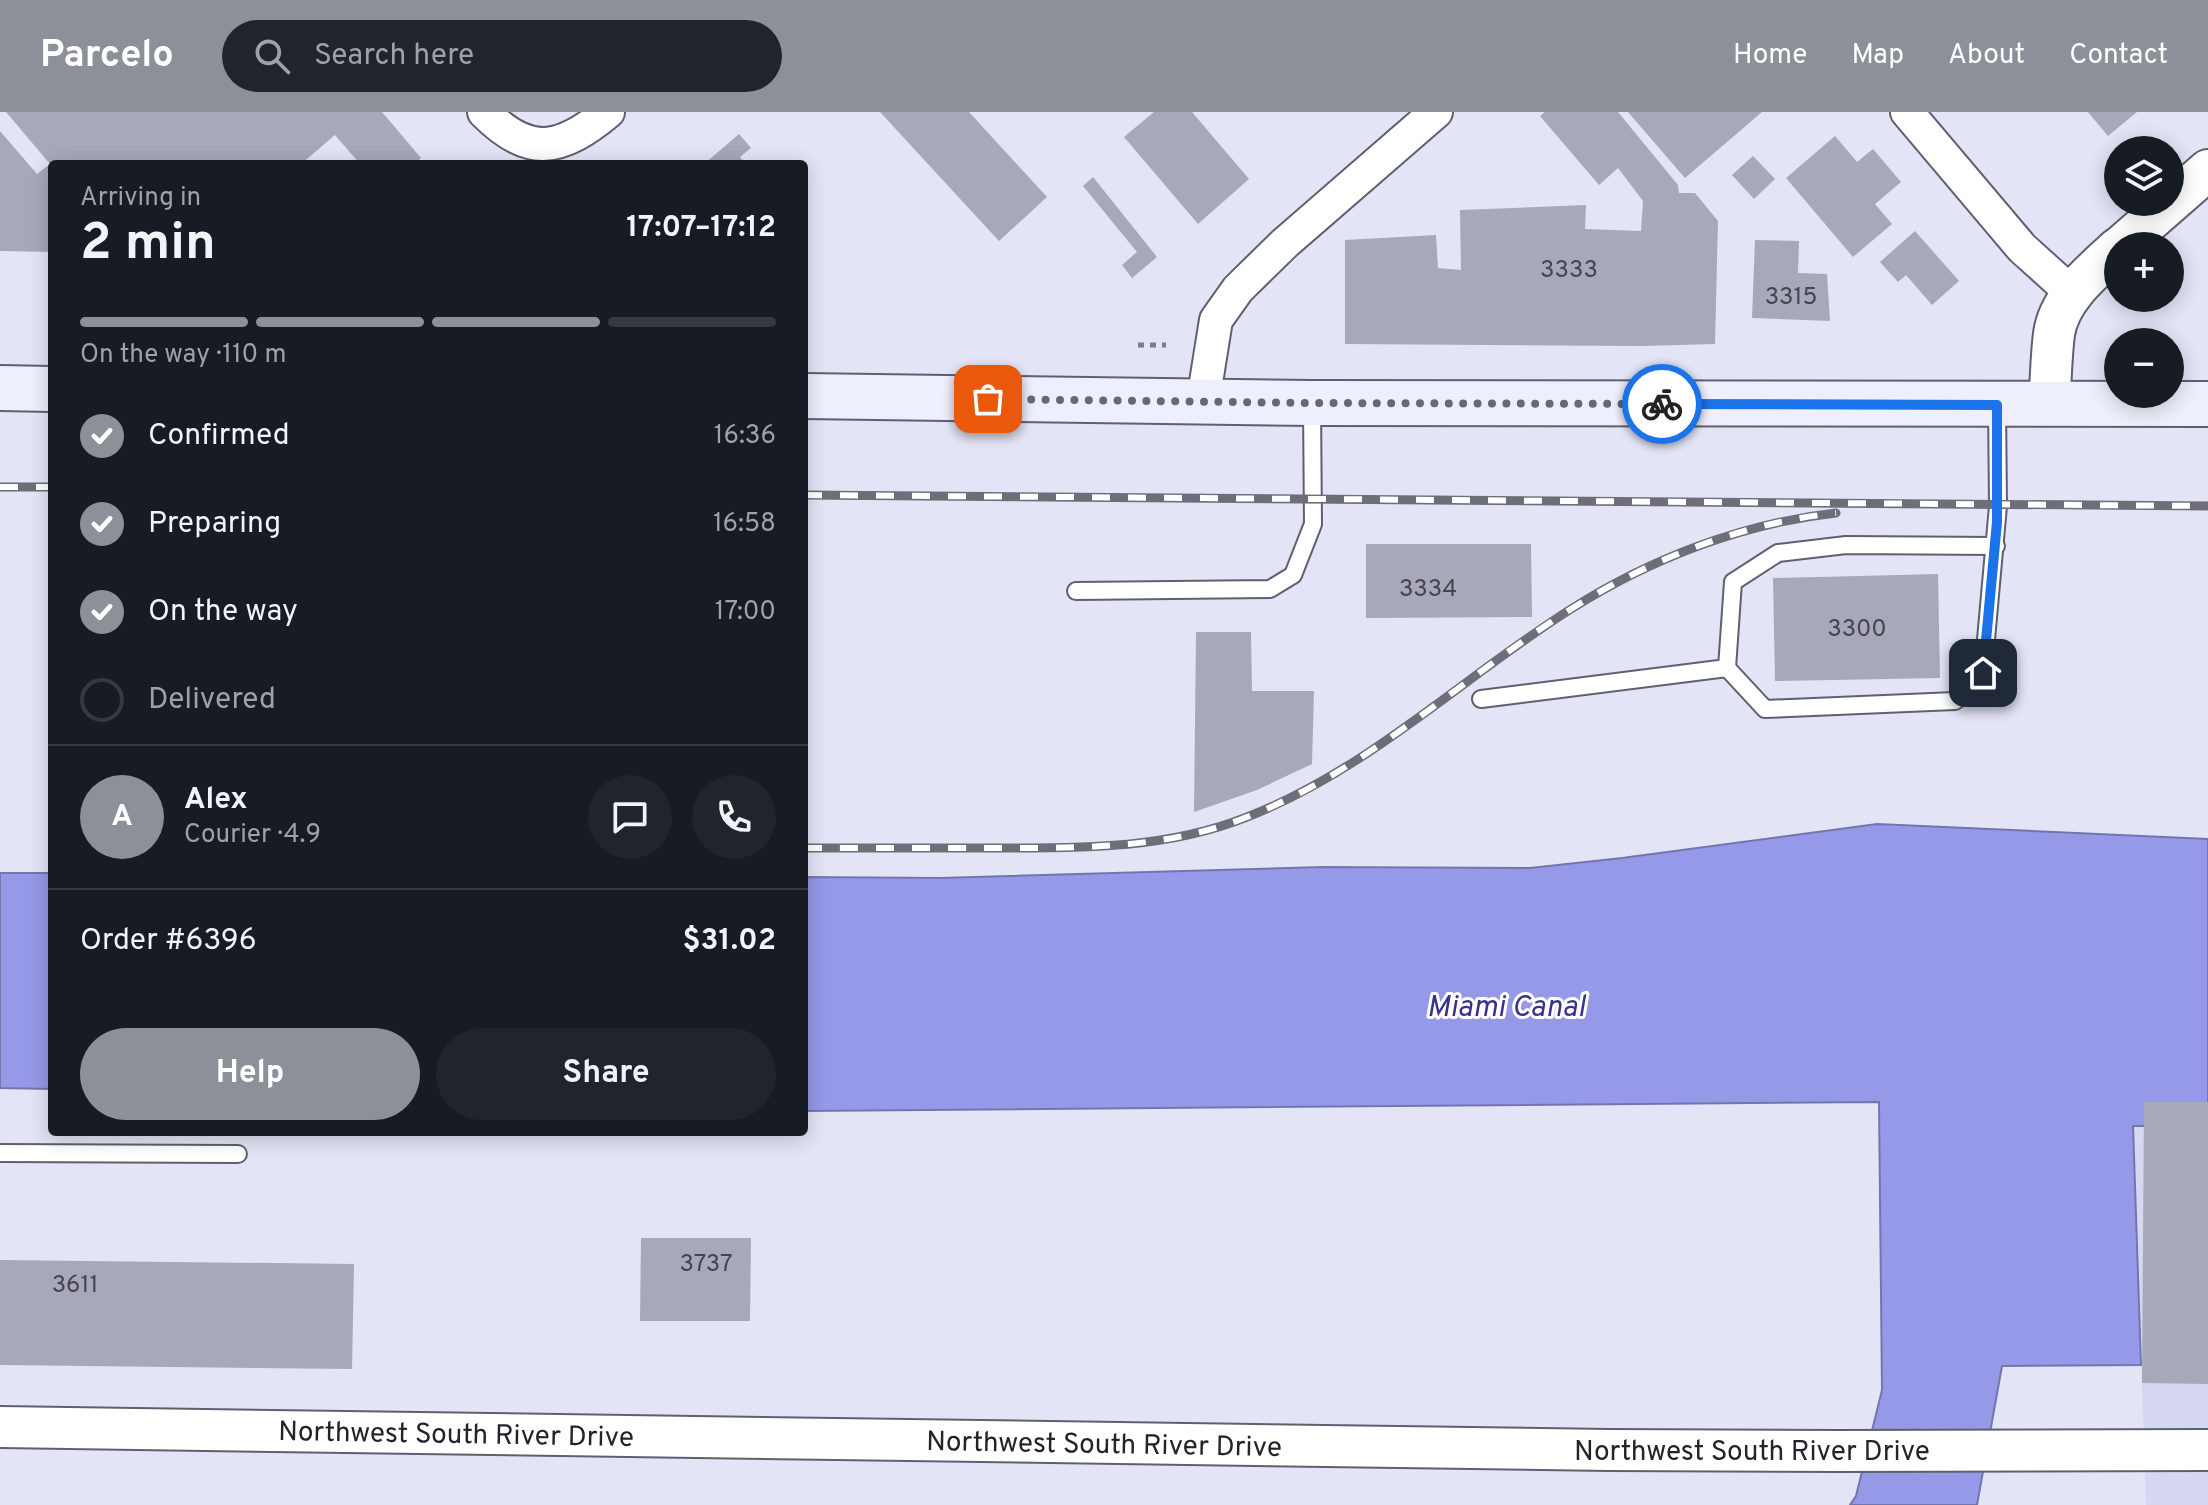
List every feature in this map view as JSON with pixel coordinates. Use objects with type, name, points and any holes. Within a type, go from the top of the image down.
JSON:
[{"type":"main road","points":[[0,388],[48,389]]},
{"type":"main road","points":[[808,396],[1312,403],[2208,404]]},
{"type":"street","points":[[484,112],[533,154],[549,144],[584,131],[608,112]]},
{"type":"street","points":[[1203,401],[1216,320],[1238,289],[1285,243],[1436,112]]},
{"type":"street","points":[[1907,112],[2022,248],[2073,294]]},
{"type":"street","points":[[2136,232],[2208,170]]},
{"type":"street","points":[[2049,404],[2054,331],[2073,294],[2104,262]]},
{"type":"street","name":"Northwest South River Drive","points":[[0,1427],[1326,1447],[2208,1450]]},
{"type":"lane","points":[[1076,591],[1270,589],[1293,575],[1313,524],[1312,403]]},
{"type":"lane","points":[[1996,546],[1846,545],[1778,553],[1733,582],[1727,668],[1765,709],[1955,701],[1983,673],[1996,546],[1997,405]]},
{"type":"lane","points":[[1481,699],[1727,668]]},
{"type":"lane","points":[[0,1153],[238,1154]]},
{"type":"path","points":[[1138,345],[1166,345]]},
{"type":"shaded area","points":[[2133,1126],[2208,1126],[2208,1505],[2146,1505]]},
{"type":"water","name":"Miami Canal","points":[[1877,824],[2208,839],[2208,1126],[2133,1126],[2141,1365],[2002,1366],[1977,1505],[1850,1505],[1856,1496],[1882,1390],[1879,1102],[808,1111],[808,877],[940,878],[1322,867],[1530,868]]},
{"type":"water","points":[[0,873],[48,873],[48,1089],[0,1088]]},
{"type":"building","points":[[6,112],[382,112],[421,158],[357,160],[335,135],[306,160],[48,162]]},
{"type":"building","points":[[880,112],[969,112],[1047,197],[999,241]]},
{"type":"building","points":[[1154,112],[1192,112],[1249,179],[1198,224],[1124,137]]},
{"type":"building","points":[[1545,112],[1618,112],[1678,185],[1679,193],[1695,193],[1718,221],[1715,344],[1345,344],[1345,240],[1436,235],[1438,268],[1461,270],[1460,210],[1586,205],[1585,229],[1641,231],[1643,201],[1618,168],[1599,185],[1540,116]]},
{"type":"building","points":[[1628,112],[1762,112],[1685,178]]},
{"type":"building","points":[[2088,112],[2137,112],[2108,136]]},
{"type":"building","points":[[0,131],[37,174],[48,166],[48,252],[0,251]]},
{"type":"building","points":[[739,134],[751,148],[740,157],[742,160],[709,160]]},
{"type":"building","points":[[1835,136],[1857,162],[1873,149],[1901,182],[1875,204],[1892,224],[1853,257],[1786,178]]},
{"type":"building","points":[[1753,156],[1775,179],[1754,199],[1732,175]]},
{"type":"building","points":[[1093,177],[1157,257],[1132,278],[1122,265],[1137,252],[1083,186]]},
{"type":"building","points":[[1915,231],[1959,281],[1932,305],[1906,275],[1898,282],[1880,262]]},
{"type":"building","points":[[1755,240],[1799,241],[1798,273],[1827,274],[1830,321],[1752,318]]},
{"type":"building","points":[[1366,544],[1531,544],[1532,617],[1366,618]]},
{"type":"building","points":[[1938,574],[1940,678],[1775,681],[1773,578]]},
{"type":"building","points":[[1196,632],[1251,632],[1252,691],[1314,691],[1312,764],[1257,790],[1194,812]]},
{"type":"building","points":[[2144,1102],[2208,1102],[2208,1384],[2142,1383]]},
{"type":"building","points":[[641,1238],[751,1238],[750,1321],[640,1321]]},
{"type":"building","points":[[0,1260],[354,1264],[352,1369],[0,1365]]},
{"type":"railway","points":[[0,487],[48,487]]},
{"type":"railway","points":[[808,495],[2208,506]]},
{"type":"railway","points":[[808,848],[1092,847],[1155,841],[1217,828],[1291,797],[1333,774],[1414,721],[1571,609],[1633,574],[1732,535],[1766,525],[1836,513]]},
{"type":"way so far","points":[[988,399],[1662,404]]},
{"type":"route","points":[[1662,404],[1997,405],[1998,506],[1983,673]]}]
